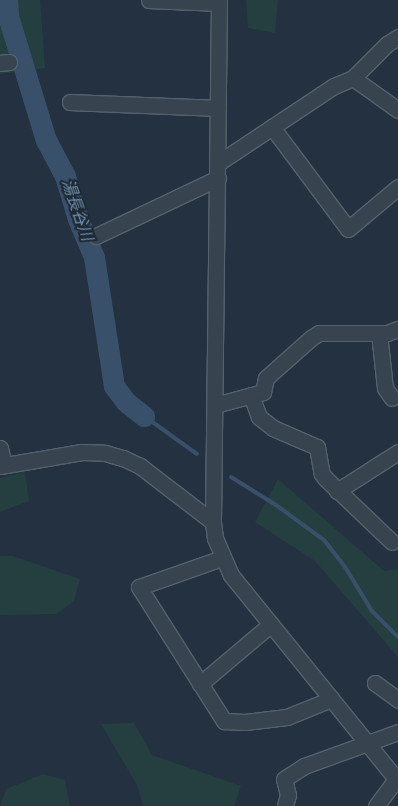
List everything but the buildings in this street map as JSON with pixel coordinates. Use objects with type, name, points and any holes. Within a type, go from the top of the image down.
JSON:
[{"type":"street","points":[[149,0],[219,1],[213,522],[222,558],[231,574],[397,780],[376,806]]},
{"type":"street","points":[[218,163],[334,86],[354,78],[387,44],[398,37]]},
{"type":"street","points":[[354,78],[398,110]]},
{"type":"street","points":[[70,102],[218,108]]},
{"type":"street","points":[[272,127],[348,229],[398,187]]},
{"type":"street","points":[[96,236],[218,178]]},
{"type":"street","points":[[214,405],[263,392],[266,378],[310,338],[328,332],[388,333],[398,329]]},
{"type":"street","points":[[379,333],[385,388],[392,398]]},
{"type":"street","points":[[251,396],[258,417],[272,428],[317,447],[322,474],[337,491],[392,542]]},
{"type":"street","points":[[0,448],[2,466],[82,452],[105,453],[124,458],[140,466],[213,522]]},
{"type":"street","points":[[337,491],[398,452]]},
{"type":"street","points":[[222,558],[139,587],[224,721],[245,722],[287,717],[331,699]]},
{"type":"street","points":[[200,684],[272,624]]},
{"type":"street","points":[[376,683],[398,700]]},
{"type":"street","points":[[285,806],[288,795],[284,779],[314,761],[368,744],[398,732]]},
{"type":"green space","points":[[0,0],[40,0],[45,68],[0,74]]},
{"type":"green space","points":[[246,0],[278,0],[275,33],[248,28]]},
{"type":"green space","points":[[25,472],[29,501],[0,512],[0,478]]},
{"type":"green space","points":[[278,479],[384,571],[398,569],[398,657],[315,561],[255,522]]},
{"type":"green space","points":[[0,556],[13,556],[80,579],[74,601],[57,614],[0,615]]},
{"type":"green space","points":[[134,723],[152,755],[241,786],[234,806],[143,806],[137,785],[101,724]]},
{"type":"green space","points":[[43,774],[65,780],[70,806],[0,806],[6,789]]},
{"type":"waterway","name":"湯長谷川","points":[[7,0],[8,16],[46,140],[65,176],[78,219],[94,257],[114,386],[126,402],[144,416]]},
{"type":"waterway","points":[[144,416],[197,454]]},
{"type":"waterway","points":[[231,477],[276,505],[324,540],[345,567],[372,611],[398,637]]}]
